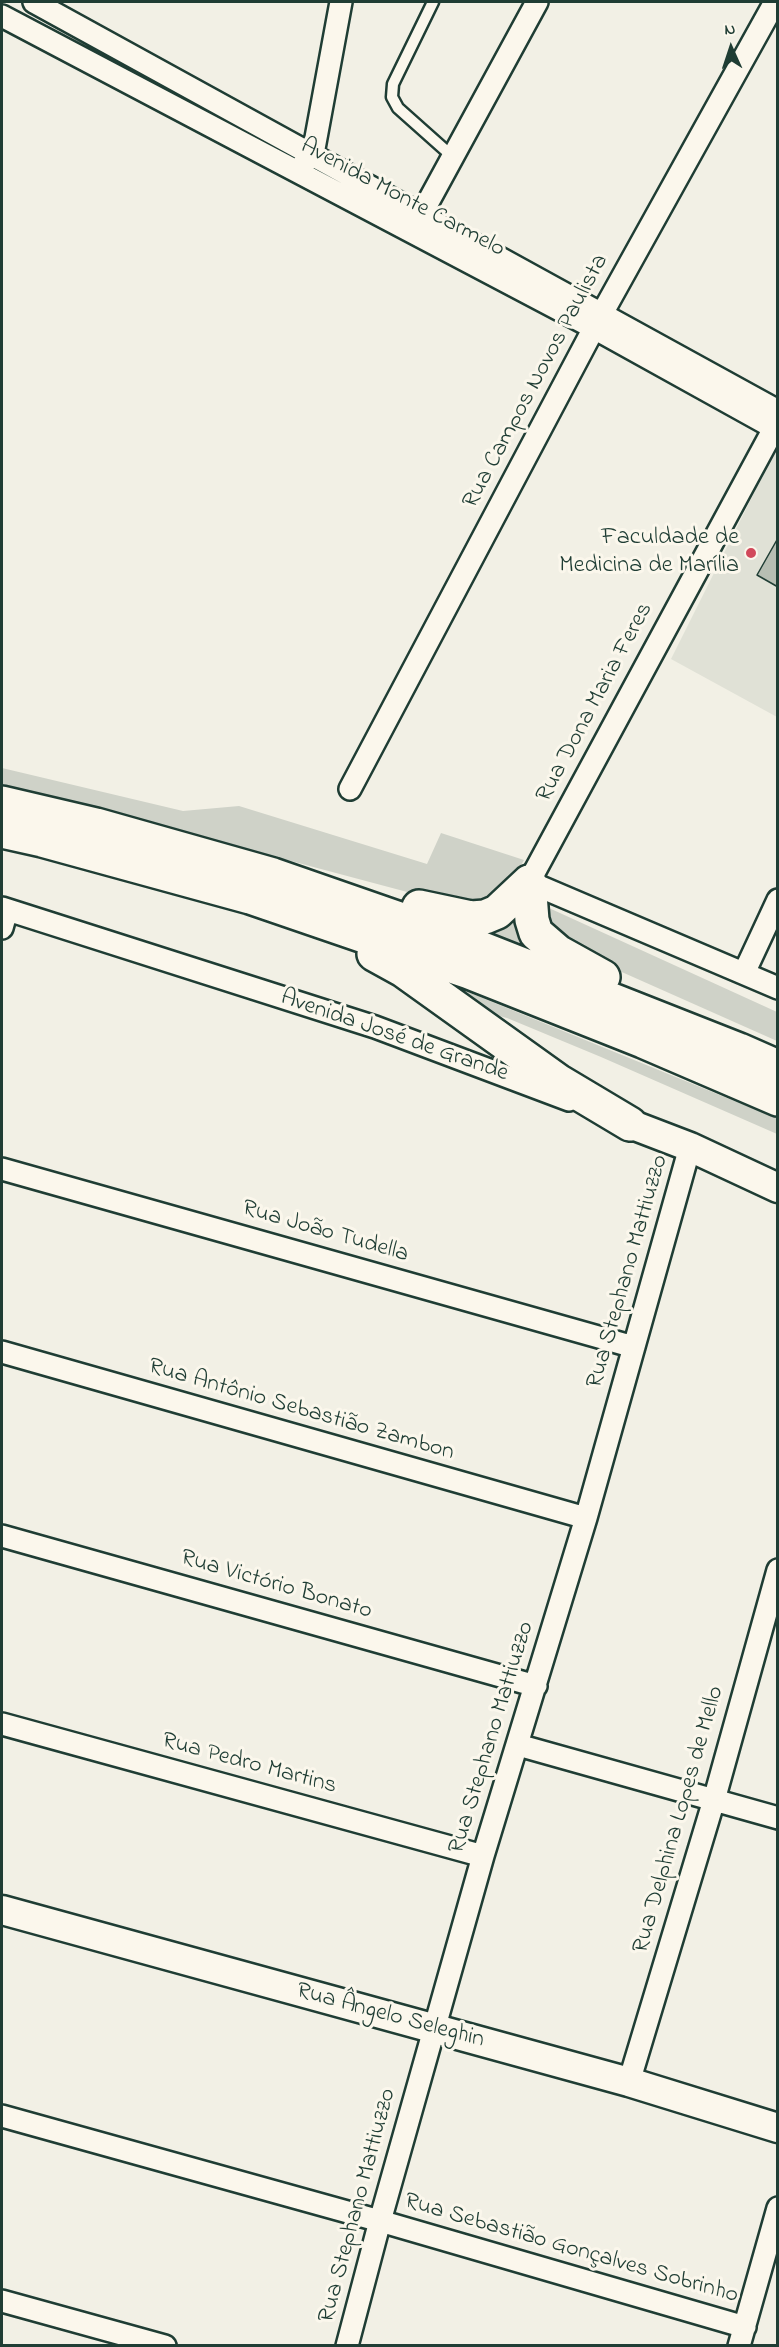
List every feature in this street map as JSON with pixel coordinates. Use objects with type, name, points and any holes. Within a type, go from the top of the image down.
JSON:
[{"type":"highway","points":[[2,803],[96,825],[261,886],[643,1041],[777,1099]]},
{"type":"highway","points":[[2,831],[261,886],[471,918],[486,917],[497,912],[529,882]]},
{"type":"highway","points":[[529,882],[532,920],[536,933],[543,942],[582,967],[708,1026],[739,1050]]},
{"type":"highway","points":[[261,886],[460,940],[777,1067]]},
{"type":"highway","points":[[261,886],[403,970],[558,1082],[630,1124]]},
{"type":"street","name":"Avenida Monte Carmelo","points":[[34,2],[313,154],[416,224]]},
{"type":"street","points":[[295,172],[313,154],[341,2]]},
{"type":"street","points":[[416,224],[537,2]]},
{"type":"street","name":"Rua Campos Novos Paulista","points":[[350,789],[598,321],[769,7]]},
{"type":"street","name":"Avenida Monte Carmelo","points":[[2,16],[295,172],[416,224],[598,321],[776,423]]},
{"type":"street","name":"Rua Dona Maria Feres","points":[[529,882],[776,423]]},
{"type":"street","points":[[529,882],[777,987]]},
{"type":"street","points":[[744,973],[777,900]]},
{"type":"street","name":"Avenida José de Grande","points":[[3,915],[375,1027],[690,1147],[777,1188]]},
{"type":"street","name":"Rua Stephano Mattiuzzo","points":[[347,2346],[483,1856],[586,1518],[690,1147]]},
{"type":"street","name":"Rua João Tudella","points":[[2,1169],[634,1347]]},
{"type":"street","name":"Rua Antônio Sebastião Zambon","points":[[2,1352],[586,1518]]},
{"type":"street","name":"Rua Victório Bonato","points":[[2,1536],[536,1686]]},
{"type":"street","name":"Rua Delphina Lopes de Mello","points":[[629,2082],[714,1800],[777,1570]]},
{"type":"street","name":"Rua Pedro Martins","points":[[2,1724],[483,1856]]},
{"type":"street","points":[[518,1745],[777,1818]]},
{"type":"street","name":"Rua Ângelo Seleghin","points":[[2,1910],[629,2082],[777,2128]]},
{"type":"street","name":"Rua Sebastião Gonçalves Sobrinho","points":[[2,2116],[380,2221],[742,2336]]},
{"type":"street","points":[[742,2336],[777,2208]]},
{"type":"street","points":[[2,2301],[165,2346]]},
{"type":"lane","points":[[433,2],[393,84],[392,97],[398,108],[453,157]]},
{"type":"shaded area","name":"Faculdade de Medicina de Marília","points":[[777,447],[777,717],[671,659]]},
{"type":"shaded area","points":[[2,768],[183,811],[239,806],[427,864],[441,833],[524,860],[512,881],[486,905],[456,905],[2,784]]},
{"type":"shaded area","points":[[522,897],[546,954],[471,926]]},
{"type":"shaded area","points":[[538,903],[777,1012],[777,1041],[561,945]]},
{"type":"shaded area","points":[[436,979],[776,1118],[777,1134],[507,1018],[476,1010]]},
{"type":"building","points":[[778,538],[778,587],[757,575]]},
{"type":"place","name":"Faculdade de Medicina de Marília","points":[[751,553]]}]
